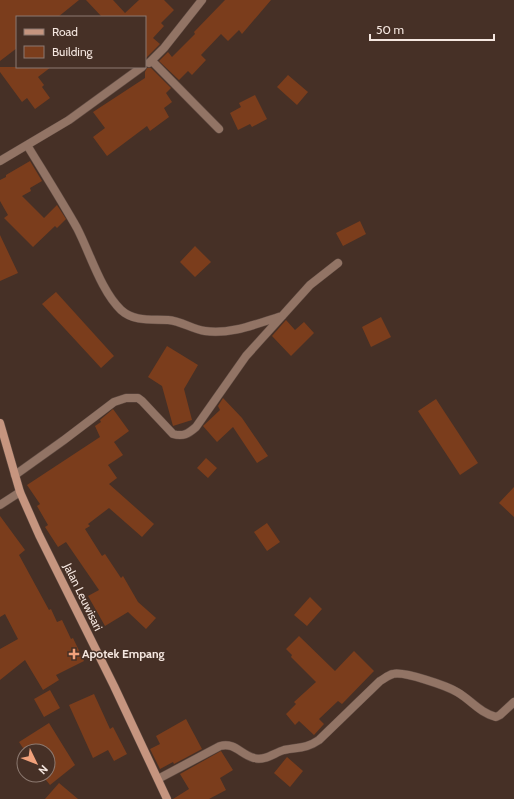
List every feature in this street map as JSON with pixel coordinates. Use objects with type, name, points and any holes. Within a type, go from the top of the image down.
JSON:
[{"type":"main road","name":"Jalan Leuwisari","points":[[0,423],[20,492],[39,536],[111,680],[167,799]]},
{"type":"street","points":[[202,0],[149,63],[219,129]]},
{"type":"street","points":[[0,161],[68,120],[141,68]]},
{"type":"street","points":[[27,145],[77,229],[104,285],[115,304],[128,316],[144,319],[174,321],[204,331],[220,332],[283,316]]},
{"type":"street","points":[[15,475],[114,402],[126,398],[132,397],[142,401],[173,434],[185,435],[191,432],[196,428],[246,356],[310,284],[338,263]]},
{"type":"street","points":[[0,505],[20,492]]},
{"type":"street","points":[[158,779],[220,746],[225,745],[237,748],[254,758],[263,759],[286,750],[310,746],[319,740],[380,682],[388,676],[394,674],[401,673],[430,681],[457,692],[486,714],[496,718],[514,702]]},
{"type":"building","points":[[0,0],[79,0],[59,16],[16,16],[16,49],[0,61]]},
{"type":"building","points":[[86,0],[113,0],[125,13],[139,0],[164,0],[174,10],[161,23],[164,26],[153,38],[160,44],[146,58],[146,16],[101,16]]},
{"type":"building","points":[[225,0],[271,0],[242,34],[239,30],[228,41],[221,34],[201,55],[206,60],[192,75],[188,71],[179,80],[159,61],[168,52],[172,57]]},
{"type":"building","points":[[0,67],[50,68],[38,77],[44,85],[42,87],[50,98],[35,109],[27,98],[22,102],[0,72]]},
{"type":"building","points":[[147,68],[151,68],[171,88],[166,93],[172,102],[164,108],[169,117],[150,131],[147,126],[107,156],[93,137],[105,128],[93,112],[145,78]]},
{"type":"building","points":[[288,75],[308,92],[297,105],[277,87]]},
{"type":"building","points":[[255,95],[267,119],[252,127],[250,124],[238,130],[230,113],[241,107],[239,103]]},
{"type":"building","points":[[30,161],[42,181],[30,188],[31,191],[22,196],[44,218],[57,205],[66,219],[57,228],[55,226],[33,247],[4,218],[8,215],[0,201],[0,180]]},
{"type":"building","points":[[360,221],[366,234],[343,246],[336,233]]},
{"type":"building","points":[[0,235],[18,273],[0,281]]},
{"type":"building","points":[[195,246],[211,262],[195,277],[180,262]]},
{"type":"building","points":[[56,292],[114,356],[101,368],[42,304]]},
{"type":"building","points":[[381,317],[391,337],[371,347],[362,327]]},
{"type":"building","points":[[286,320],[295,330],[304,322],[314,333],[291,356],[272,336]]},
{"type":"building","points":[[167,346],[198,365],[184,389],[192,420],[173,426],[162,386],[148,377]]},
{"type":"building","points":[[223,398],[242,418],[268,456],[257,463],[233,427],[217,442],[203,426],[220,410],[218,406]]},
{"type":"building","points":[[436,399],[478,463],[460,475],[418,411]]},
{"type":"building","points":[[113,409],[129,431],[114,442],[123,455],[108,465],[117,478],[109,484],[154,524],[142,537],[109,508],[88,524],[90,526],[85,529],[102,556],[105,554],[121,578],[123,576],[138,602],[156,618],[146,629],[128,612],[105,626],[88,596],[99,590],[66,542],[58,547],[45,527],[48,525],[37,506],[40,504],[27,485],[100,437],[95,426],[101,422],[100,420]]},
{"type":"building","points":[[206,458],[217,468],[208,478],[197,468]]},
{"type":"building","points":[[514,487],[514,517],[499,503]]},
{"type":"building","points":[[0,516],[25,550],[19,555],[49,610],[51,609],[57,622],[62,620],[84,661],[56,675],[59,680],[43,690],[25,660],[0,680],[0,649],[18,639],[5,614],[0,617]]},
{"type":"building","points":[[267,523],[280,542],[267,551],[254,532]]},
{"type":"building","points":[[310,597],[322,609],[307,626],[294,615]]},
{"type":"building","points":[[299,636],[335,671],[354,651],[374,671],[342,704],[338,701],[319,719],[324,724],[314,735],[299,721],[295,725],[286,714],[296,704],[294,702],[316,682],[291,657],[292,655],[286,649]]},
{"type":"building","points":[[50,690],[60,708],[44,717],[34,699]]},
{"type":"building","points":[[94,694],[110,729],[113,727],[127,754],[114,761],[108,750],[93,758],[69,705]]},
{"type":"building","points":[[186,719],[202,749],[174,764],[173,762],[160,769],[150,749],[160,744],[156,736]]},
{"type":"building","points":[[49,723],[75,765],[56,780],[56,743],[19,742]]},
{"type":"building","points":[[221,751],[233,770],[220,778],[226,790],[209,799],[173,799],[189,789],[180,774]]},
{"type":"building","points":[[287,757],[303,771],[290,787],[274,773]]},
{"type":"building","points":[[59,783],[78,799],[45,799]]},
{"type":"place","name":"Apotek Empang","points":[[74,654]]}]
